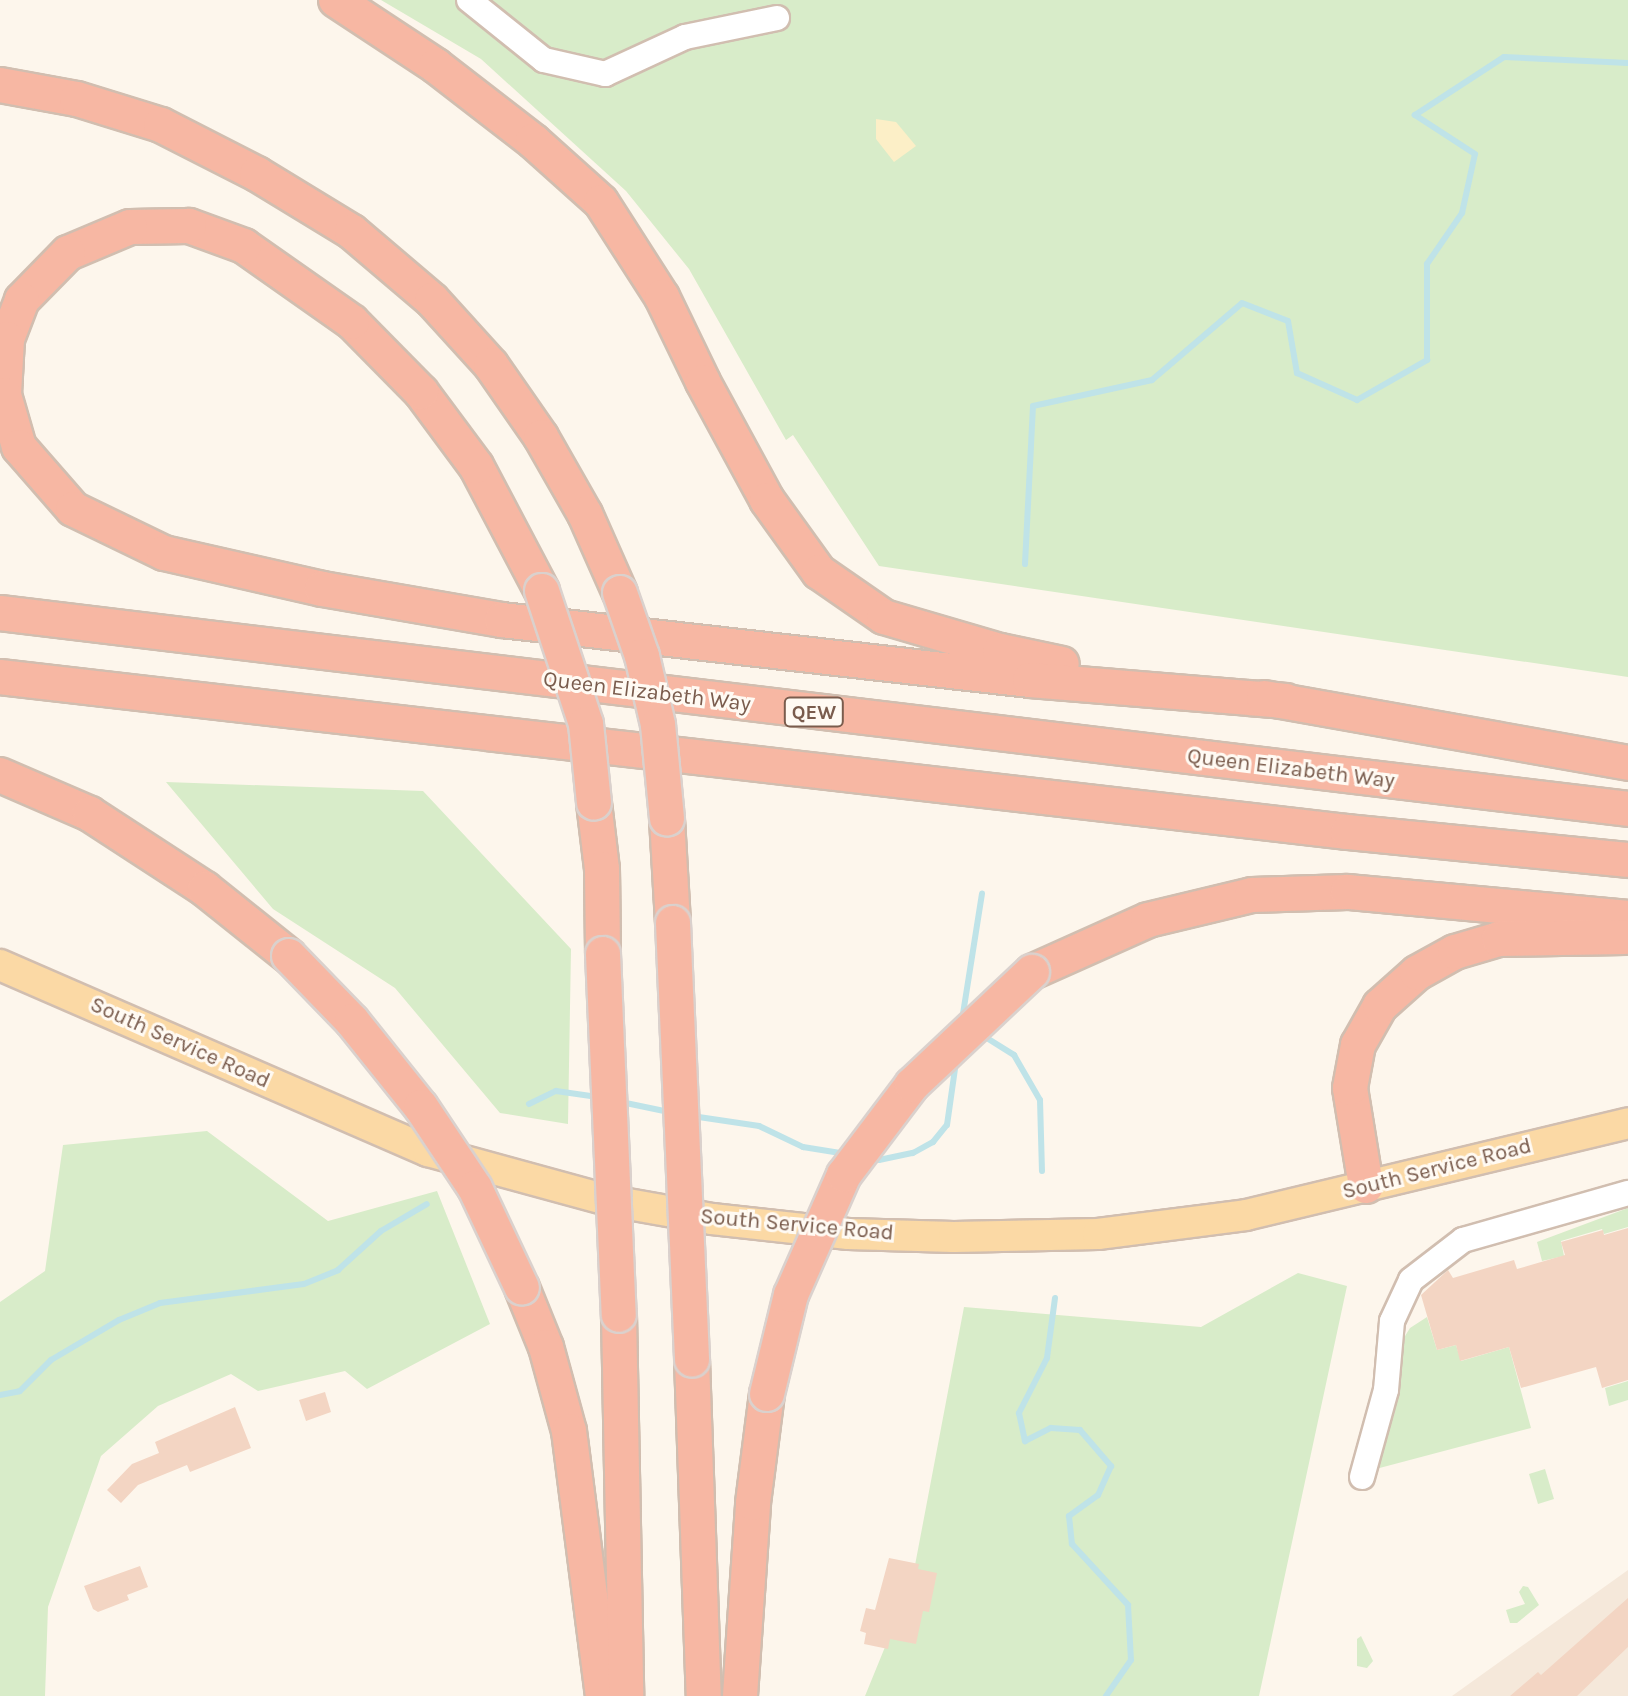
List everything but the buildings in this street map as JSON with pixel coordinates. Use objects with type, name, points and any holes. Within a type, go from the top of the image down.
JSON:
[{"type":"highway","points":[[336,0],[448,76],[533,141],[601,202],[662,297],[703,382],[767,500],[819,572],[884,617],[1000,651],[1120,676],[1286,701],[1628,763]]},
{"type":"highway","points":[[0,85],[77,99],[161,125],[257,174],[352,232],[432,300],[491,365],[541,437],[585,514],[620,593],[642,656],[658,725],[667,819],[704,1696]]},
{"type":"highway","points":[[626,1696],[619,1315],[602,869],[586,724],[542,591],[476,466],[421,392],[352,322],[244,246],[189,226],[130,227],[68,253],[22,300],[7,339],[4,395],[19,447],[73,509],[164,553],[322,589],[502,620],[1030,680],[1286,701]]},
{"type":"highway","name":"Queen Elizabeth Way","points":[[0,613],[1628,809]]},
{"type":"highway","points":[[0,677],[1348,832],[1628,860]]},
{"type":"highway","points":[[0,775],[90,814],[205,889],[289,956],[352,1021],[421,1107],[475,1188],[546,1347],[569,1431],[603,1696]]},
{"type":"highway","points":[[740,1696],[753,1503],[767,1394],[791,1295],[844,1175],[912,1085],[1032,972],[1148,920],[1252,895],[1348,892],[1628,918]]},
{"type":"highway","points":[[1366,1186],[1350,1088],[1358,1045],[1380,1006],[1417,973],[1455,952],[1499,939],[1628,937]]},
{"type":"main road","name":"South Service Road","points":[[0,965],[428,1151],[611,1201],[712,1219],[848,1234],[954,1237],[1098,1234],[1246,1215],[1628,1123]]},
{"type":"lane","points":[[469,0],[544,60],[605,74],[685,37],[777,18]]},
{"type":"lane","points":[[1362,1477],[1386,1390],[1392,1321],[1411,1280],[1463,1240],[1628,1193]]},
{"type":"shaded area","points":[[1628,1570],[1628,1696],[1452,1696]]},
{"type":"green space","points":[[381,0],[1628,0],[1628,677],[879,566],[793,435],[786,440],[689,269],[626,191],[481,59]]},
{"type":"green space","points":[[166,782],[423,791],[571,949],[568,1124],[500,1113],[395,988],[273,909]]},
{"type":"green space","points":[[207,1131],[328,1221],[437,1191],[490,1324],[367,1389],[345,1371],[258,1391],[231,1374],[158,1406],[101,1456],[48,1607],[45,1696],[0,1696],[0,1302],[45,1271],[63,1145]]},
{"type":"green space","points":[[1628,1208],[1628,1227],[1604,1234],[1602,1229],[1561,1241],[1564,1256],[1542,1261],[1537,1242]]},
{"type":"green space","points":[[1298,1273],[1347,1286],[1259,1696],[865,1696],[912,1581],[964,1307],[1201,1327]]},
{"type":"green space","points":[[1427,1317],[1437,1350],[1456,1345],[1461,1361],[1509,1347],[1531,1428],[1372,1470],[1394,1415],[1405,1336],[1410,1328]]},
{"type":"green space","points":[[1628,1381],[1628,1400],[1609,1406],[1605,1388]]},
{"type":"green space","points":[[1545,1469],[1554,1499],[1538,1504],[1529,1474]]},
{"type":"green space","points":[[1523,1586],[1528,1587],[1539,1605],[1517,1623],[1510,1623],[1506,1610],[1525,1604],[1519,1592]]},
{"type":"green space","points":[[1361,1636],[1373,1661],[1367,1668],[1357,1666],[1357,1639]]},
{"type":"sand","points":[[876,119],[896,122],[916,146],[894,162],[876,139]]},
{"type":"waterway","points":[[1025,564],[1033,406],[1152,380],[1242,303],[1288,321],[1297,373],[1357,400],[1427,360],[1427,264],[1462,213],[1475,154],[1415,115],[1504,57],[1628,63]]},
{"type":"waterway","points":[[962,1020],[982,894]]},
{"type":"waterway","points":[[982,1035],[1014,1055],[1040,1100],[1042,1171]]},
{"type":"waterway","points":[[869,1158],[879,1160],[913,1153],[933,1142],[947,1125],[956,1062]]},
{"type":"waterway","points":[[529,1104],[556,1091],[598,1097]]},
{"type":"waterway","points":[[621,1102],[669,1112]]},
{"type":"waterway","points":[[692,1116],[759,1126],[803,1147],[846,1154]]},
{"type":"waterway","points":[[0,1395],[20,1391],[51,1360],[119,1320],[160,1303],[304,1284],[338,1270],[381,1231],[427,1204]]},
{"type":"waterway","points":[[1055,1298],[1047,1358],[1019,1413],[1025,1441],[1051,1428],[1080,1430],[1111,1466],[1098,1495],[1069,1516],[1072,1544],[1128,1605],[1131,1660],[1106,1696]]}]
